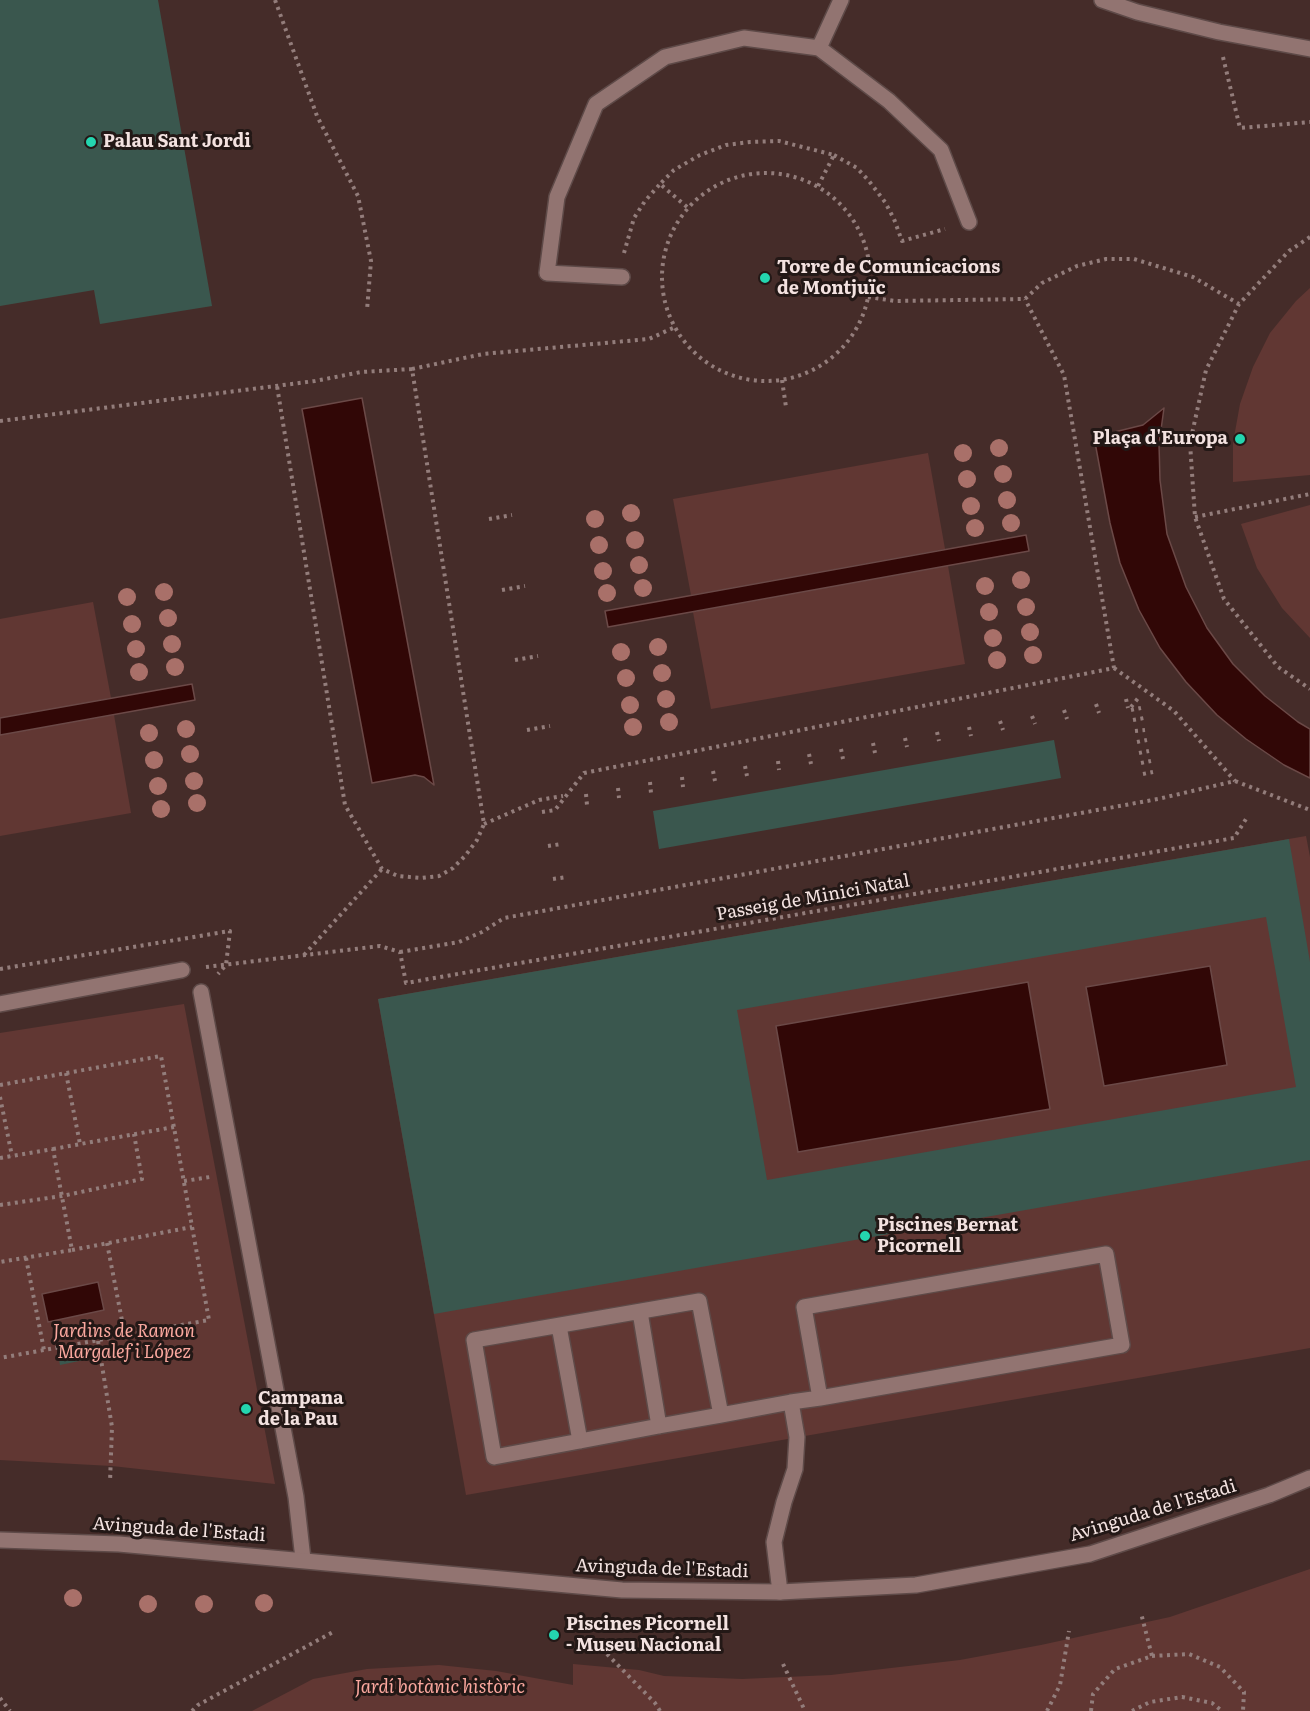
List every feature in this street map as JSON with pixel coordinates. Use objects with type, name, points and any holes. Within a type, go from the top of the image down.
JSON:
[{"type":"street","points":[[819,48],[841,0]]},
{"type":"street","points":[[1101,0],[1137,12],[1207,29],[1310,49]]},
{"type":"street","points":[[622,277],[547,273],[558,197],[596,104],[665,57],[744,38],[819,48],[889,101],[941,150],[969,222]]},
{"type":"street","points":[[0,1004],[182,970]]},
{"type":"street","points":[[201,992],[296,1497],[303,1559]]},
{"type":"street","points":[[721,1415],[699,1301],[474,1341],[494,1457],[659,1426],[721,1415],[791,1402],[820,1398],[1122,1345],[1106,1254],[804,1307],[820,1398]]},
{"type":"street","points":[[639,1312],[659,1426]]},
{"type":"street","points":[[559,1326],[580,1441]]},
{"type":"street","points":[[780,1592],[774,1542],[795,1469],[797,1437],[791,1402]]},
{"type":"street","name":"Avinguda de l'Estadi","points":[[0,1540],[119,1544],[303,1559],[437,1574],[622,1590],[780,1592],[916,1585],[1090,1554],[1269,1495],[1310,1478]]},
{"type":"path","points":[[275,0],[317,116],[358,196],[371,261],[367,310]]},
{"type":"path","points":[[1223,57],[1240,128],[1310,122]]},
{"type":"path","points":[[623,258],[634,218],[645,201],[674,170],[700,155],[726,146],[750,142],[779,141],[834,155],[857,168],[885,202],[902,242],[969,222]]},
{"type":"path","points":[[818,186],[834,155]]},
{"type":"path","points":[[749,174],[785,174],[818,186],[844,208],[863,237],[870,270],[868,297],[853,335],[829,360],[799,376],[782,380],[765,381],[732,376],[701,360],[673,328],[664,303],[661,269],[669,236],[687,207],[715,185],[749,174]]},
{"type":"path","points":[[660,184],[687,207]]},
{"type":"path","points":[[1310,237],[1289,251],[1239,304],[1206,370],[1190,443],[1195,517],[1224,598],[1278,667],[1310,689]]},
{"type":"path","points":[[868,297],[895,301],[1025,299],[1042,283],[1077,267],[1106,259],[1134,259],[1193,277],[1239,304]]},
{"type":"path","points":[[1025,299],[1064,375],[1114,668],[1174,711],[1235,781],[1310,810]]},
{"type":"path","points":[[0,421],[277,386],[361,372],[412,369],[483,354],[649,339],[673,328]]},
{"type":"path","points":[[277,386],[345,805],[382,869],[398,876],[421,878],[439,876],[453,868],[465,856],[477,840],[484,825],[412,369]]},
{"type":"path","points":[[782,380],[786,407]]},
{"type":"path","points":[[1195,517],[1310,494]]},
{"type":"path","points":[[489,519],[512,515]]},
{"type":"path","points":[[502,590],[525,586]]},
{"type":"path","points":[[515,660],[538,656]]},
{"type":"path","points":[[542,812],[555,810],[584,773],[1114,668]]},
{"type":"path","points":[[1130,708],[1139,697]]},
{"type":"path","points":[[1126,699],[1130,708]]},
{"type":"path","points":[[1096,704],[1099,713]]},
{"type":"path","points":[[1130,708],[1142,708]]},
{"type":"path","points":[[1064,710],[1067,719]]},
{"type":"path","points":[[1032,716],[1035,724]]},
{"type":"path","points":[[1133,720],[1144,718]]},
{"type":"path","points":[[1000,721],[1003,730]]},
{"type":"path","points":[[527,730],[550,726]]},
{"type":"path","points":[[969,727],[971,736]]},
{"type":"path","points":[[1135,731],[1145,730]]},
{"type":"path","points":[[937,732],[939,741]]},
{"type":"path","points":[[905,738],[907,747]]},
{"type":"path","points":[[1137,742],[1147,740]]},
{"type":"path","points":[[873,743],[875,753]]},
{"type":"path","points":[[841,749],[843,759]]},
{"type":"path","points":[[1139,753],[1149,751]]},
{"type":"path","points":[[809,754],[811,764]]},
{"type":"path","points":[[778,760],[779,770]]},
{"type":"path","points":[[1141,763],[1151,761]]},
{"type":"path","points":[[746,766],[747,776]]},
{"type":"path","points":[[713,771],[715,781]]},
{"type":"path","points":[[1143,774],[1153,772]]},
{"type":"path","points":[[682,777],[683,787]]},
{"type":"path","name":"Passeig de Minici Natal","points":[[182,970],[380,946],[400,952],[459,942],[482,932],[504,918],[1158,799],[1235,781]]},
{"type":"path","points":[[650,782],[651,793]]},
{"type":"path","points":[[618,788],[619,798]]},
{"type":"path","points":[[586,794],[587,805]]},
{"type":"path","points":[[484,825],[539,800],[563,796]]},
{"type":"path","name":"Passeig de Minici Natal","points":[[400,952],[406,983],[1234,838],[1246,819]]},
{"type":"path","points":[[548,846],[561,844]]},
{"type":"path","points":[[304,956],[382,869]]},
{"type":"path","points":[[553,879],[567,877]]},
{"type":"path","points":[[0,969],[230,931],[226,965]]},
{"type":"path","points":[[0,1085],[161,1056],[209,1320],[0,1358]]},
{"type":"path","points":[[66,1073],[80,1144]]},
{"type":"path","points":[[0,1097],[12,1156]]},
{"type":"path","points":[[0,1158],[174,1126]]},
{"type":"path","points":[[0,1205],[62,1196],[142,1179],[134,1134]]},
{"type":"path","points":[[53,1149],[72,1250]]},
{"type":"path","points":[[0,1262],[192,1227]]},
{"type":"path","points":[[106,1243],[124,1336]]},
{"type":"path","points":[[26,1258],[44,1350]]},
{"type":"path","points":[[99,1341],[112,1426],[110,1482]]},
{"type":"path","points":[[1141,1613],[1152,1656]]},
{"type":"path","points":[[1047,1711],[1060,1684],[1069,1631]]},
{"type":"path","points":[[192,1711],[198,1705],[333,1632]]},
{"type":"path","points":[[607,1654],[660,1711]]},
{"type":"path","points":[[1091,1711],[1093,1694],[1114,1669],[1152,1656],[1189,1654],[1220,1667],[1244,1692],[1243,1711]]},
{"type":"path","points":[[783,1664],[805,1711]]},
{"type":"path","points":[[1132,1711],[1150,1702],[1182,1697],[1212,1703],[1222,1711]]},
{"type":"path","points":[[0,1698],[10,1711]]},
{"type":"green space","points":[[1310,288],[1310,475],[1233,482],[1233,443],[1240,404],[1253,367],[1270,333],[1296,301]]},
{"type":"green space","points":[[928,453],[945,549],[691,595],[673,499]]},
{"type":"green space","points":[[1310,505],[1310,638],[1282,608],[1257,568],[1241,524]]},
{"type":"green space","points":[[948,566],[965,664],[711,709],[693,612]]},
{"type":"green space","points":[[93,602],[111,698],[0,718],[0,619]]},
{"type":"green space","points":[[114,715],[131,813],[0,836],[0,735]]},
{"type":"green space","name":"Piscines Bernat Picornell","points":[[1306,836],[1310,857],[1310,1348],[466,1495],[378,999]]},
{"type":"green space","name":"Jardins de Ramon Margalef i López","points":[[184,1004],[275,1484],[112,1466],[0,1460],[0,1033]]},
{"type":"green space","name":"Jardí botànic històric","points":[[1310,1569],[1310,1711],[252,1711],[313,1679],[367,1669],[439,1665],[496,1671],[573,1685],[573,1664],[639,1670],[664,1676],[742,1679],[831,1675],[960,1660],[1170,1617]]},
{"type":"shaded area","points":[[362,398],[434,785],[424,777],[415,775],[372,783],[302,409]]},
{"type":"shaded area","points":[[1164,408],[1159,444],[1160,480],[1167,534],[1186,587],[1207,628],[1233,664],[1265,696],[1310,729],[1310,778],[1284,765],[1246,739],[1217,715],[1186,682],[1160,648],[1139,610],[1120,563],[1094,437],[1143,425]]},
{"type":"shaded area","points":[[1026,535],[1029,551],[608,627],[605,611]]},
{"type":"shaded area","points":[[192,684],[195,700],[0,735],[0,718]]},
{"type":"shaded area","points":[[1210,966],[1227,1065],[1104,1086],[1086,987]]},
{"type":"shaded area","points":[[1028,982],[1050,1109],[798,1152],[776,1026]]},
{"type":"shaded area","points":[[98,1282],[104,1310],[48,1322],[42,1294]]},
{"type":"building","name":"Palau Sant Jordi","points":[[0,0],[158,0],[212,306],[100,324],[94,290],[0,306]]},
{"type":"building","points":[[1054,740],[1061,778],[659,849],[653,811]]},
{"type":"building","points":[[1289,839],[1310,962],[1310,1160],[434,1314],[378,999]],"holes":[[[1266,917],[1296,1087],[767,1180],[737,1010]]]},
{"type":"building","points":[[82,1350],[84,1360],[60,1365],[58,1354]]},
{"type":"place","name":"Palau Sant Jordi","points":[[91,142]]},
{"type":"place","name":"Torre de Comunicacions de Montjuïc","points":[[765,278]]},
{"type":"place","name":"Plaça d'Europa","points":[[1240,439]]},
{"type":"place","name":"Piscines Bernat Picornell","points":[[865,1236]]},
{"type":"place","name":"Campana de la Pau","points":[[246,1409]]},
{"type":"place","name":"Piscines Picornell - Museu Nacional","points":[[554,1635]]}]
